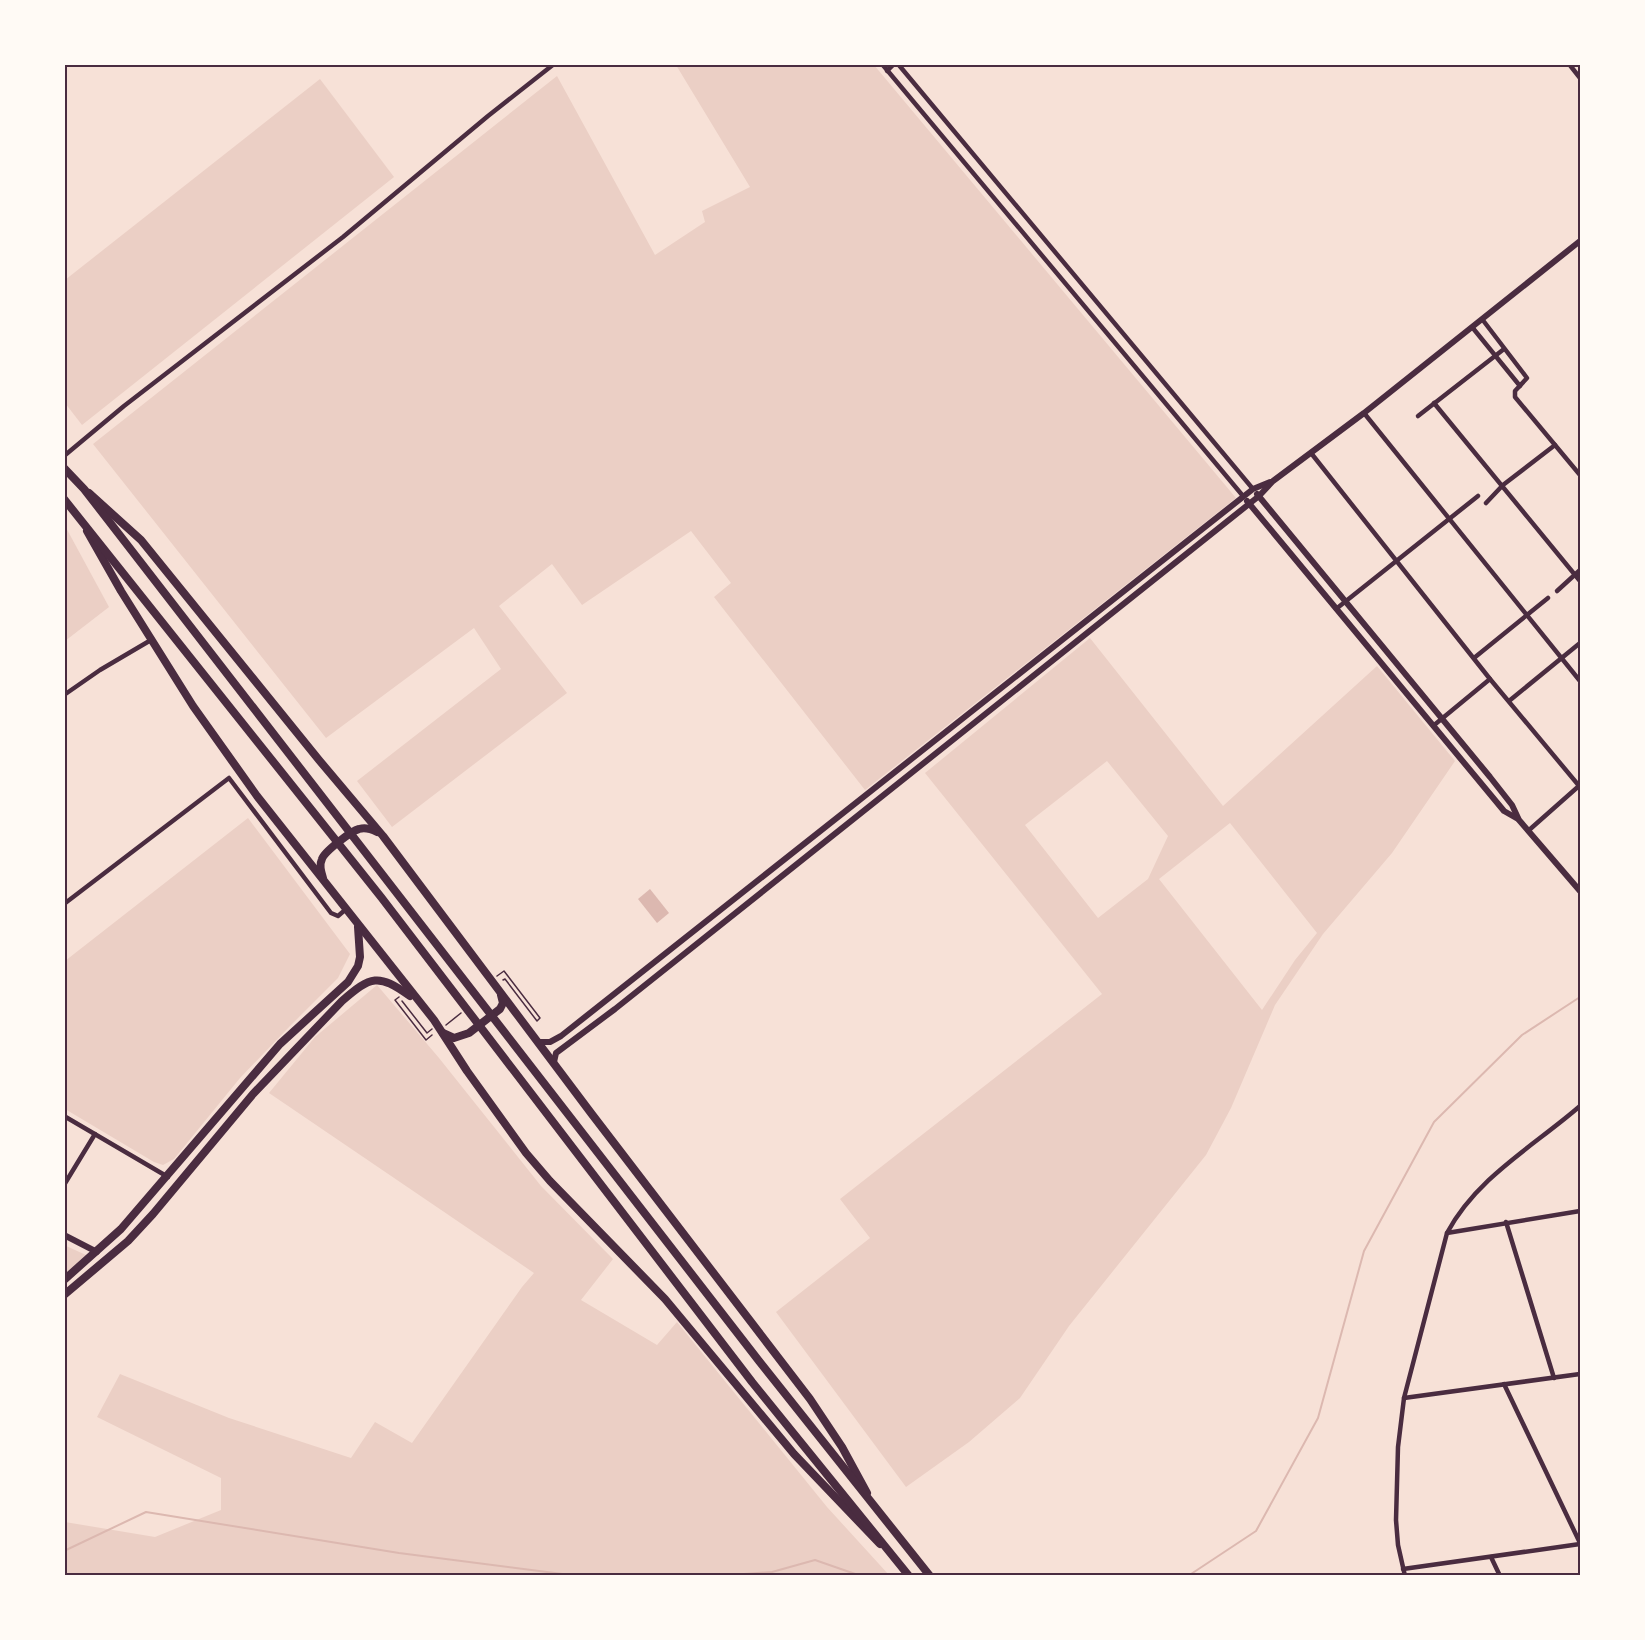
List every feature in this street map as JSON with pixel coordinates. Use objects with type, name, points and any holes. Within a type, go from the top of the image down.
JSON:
[{"type":"main road","points":[[64,468],[84,489],[759,1361],[930,1575]]},
{"type":"main road","points":[[84,489],[141,540],[383,836],[810,1399],[842,1448],[870,1499]]},
{"type":"main road","points":[[64,499],[112,556],[151,609],[308,804],[700,1316],[909,1575]]},
{"type":"main road","points":[[82,522],[151,640],[193,706],[239,771],[358,927],[437,1025],[467,1071],[532,1160],[665,1299],[794,1454],[896,1560]]},
{"type":"main road","points":[[324,882],[321,861],[331,849],[358,829],[371,829],[383,836]]},
{"type":"main road","points":[[64,1280],[97,1252],[168,1177],[280,1044],[348,982],[355,972],[360,957],[358,927]]},
{"type":"main road","points":[[64,1295],[108,1260],[134,1234],[253,1094],[313,1029],[357,988],[372,981],[381,980],[394,985],[418,1001]]},
{"type":"main road","points":[[442,1033],[454,1038],[470,1033],[497,1012],[503,1003],[500,991]]},
{"type":"street","points":[[64,456],[124,406],[343,237],[554,64]]},
{"type":"street","points":[[882,64],[1504,811],[1519,820]]},
{"type":"street","points":[[887,70],[896,64],[1259,496],[1512,805],[1519,820],[1581,891]]},
{"type":"street","points":[[1569,64],[1581,78]]},
{"type":"street","points":[[554,1062],[556,1053],[634,994],[1259,496],[1273,481],[1581,241]]},
{"type":"street","points":[[1089,312],[1098,303]]},
{"type":"street","points":[[1482,320],[1527,378],[1514,392],[1515,398],[1581,475]]},
{"type":"street","points":[[1472,327],[1520,386]]},
{"type":"street","points":[[1418,416],[1504,349]]},
{"type":"street","points":[[1507,370],[1516,363]]},
{"type":"street","points":[[1434,403],[1581,581]]},
{"type":"street","points":[[1364,412],[1581,681]]},
{"type":"street","points":[[1486,503],[1503,485],[1555,445]]},
{"type":"street","points":[[1311,453],[1490,679],[1580,786],[1528,831]]},
{"type":"street","points":[[538,1041],[547,1043],[553,1041],[1243,496],[1273,481]]},
{"type":"street","points":[[1336,609],[1478,496]]},
{"type":"street","points":[[1294,558],[1303,550]]},
{"type":"street","points":[[1557,591],[1581,570]]},
{"type":"street","points":[[1474,658],[1548,598]]},
{"type":"street","points":[[64,695],[100,670],[151,640]]},
{"type":"street","points":[[1509,701],[1581,644]]},
{"type":"street","points":[[1433,726],[1490,679]]},
{"type":"street","points":[[64,904],[239,771]]},
{"type":"street","points":[[229,778],[331,913],[338,916],[345,910]]},
{"type":"street","points":[[715,912],[723,922]]},
{"type":"street","points":[[626,984],[634,994]]},
{"type":"street","points":[[1405,1575],[1395,1521],[1396,1468],[1404,1398],[1447,1233],[1461,1209],[1490,1179],[1581,1106]]},
{"type":"street","points":[[64,1116],[168,1177]]},
{"type":"street","points":[[64,1185],[95,1134]]},
{"type":"street","points":[[1447,1233],[1581,1211]]},
{"type":"street","points":[[1506,1222],[1554,1378]]},
{"type":"street","points":[[64,1235],[97,1252]]},
{"type":"street","points":[[1404,1398],[1581,1374]]},
{"type":"street","points":[[1403,1569],[1581,1543],[1504,1384]]},
{"type":"street","points":[[1491,1557],[1500,1575]]},
{"type":"path","points":[[492,980],[504,971],[540,1018],[537,1021],[504,979]]},
{"type":"path","points":[[426,1040],[394,1000],[399,997],[427,1033],[437,1025]]},
{"type":"shaded area","points":[[676,65],[874,65],[1236,498],[865,790],[714,597],[731,583],[691,531],[582,605],[552,564],[499,606],[567,693],[392,827],[357,781],[501,669],[474,628],[326,738],[93,444],[557,76],[655,255],[705,222],[702,211],[750,187]]},
{"type":"shaded area","points":[[320,79],[394,177],[82,425],[65,403],[65,280]]},
{"type":"shaded area","points":[[64,524],[109,607],[65,641],[64,641]]},
{"type":"shaded area","points":[[1090,638],[1223,806],[1377,666],[1455,761],[1392,853],[1323,934],[1275,1005],[1231,1108],[1206,1155],[1069,1326],[1020,1398],[969,1442],[906,1487],[776,1312],[870,1238],[840,1199],[1102,994],[925,773]],"holes":[[[1107,761],[1168,836],[1148,879],[1098,918],[1025,825]],[[1230,823],[1317,933],[1295,960],[1262,1010],[1159,879]]]},
{"type":"shaded area","points":[[248,818],[350,954],[338,978],[240,1078],[174,1159],[163,1165],[154,1162],[65,1109],[65,961]]},
{"type":"shaded area","points":[[650,889],[669,913],[657,923],[638,899]]},
{"type":"shaded area","points":[[377,985],[439,1058],[541,1186],[613,1259],[581,1300],[657,1345],[677,1322],[827,1507],[889,1575],[65,1575],[65,1522],[155,1537],[221,1510],[221,1478],[97,1417],[120,1374],[229,1418],[351,1458],[375,1422],[412,1443],[534,1273],[269,1093],[315,1037]]},
{"type":"shaded area","points":[[64,1245],[86,1255],[64,1275]]},
{"type":"waterway","points":[[1188,1576],[1256,1531],[1318,1418],[1364,1251],[1434,1122],[1522,1035],[1580,997]]},
{"type":"waterway","points":[[64,1551],[146,1512],[399,1553],[578,1576]]},
{"type":"waterway","points":[[718,1576],[772,1572],[815,1560],[861,1576]]}]
